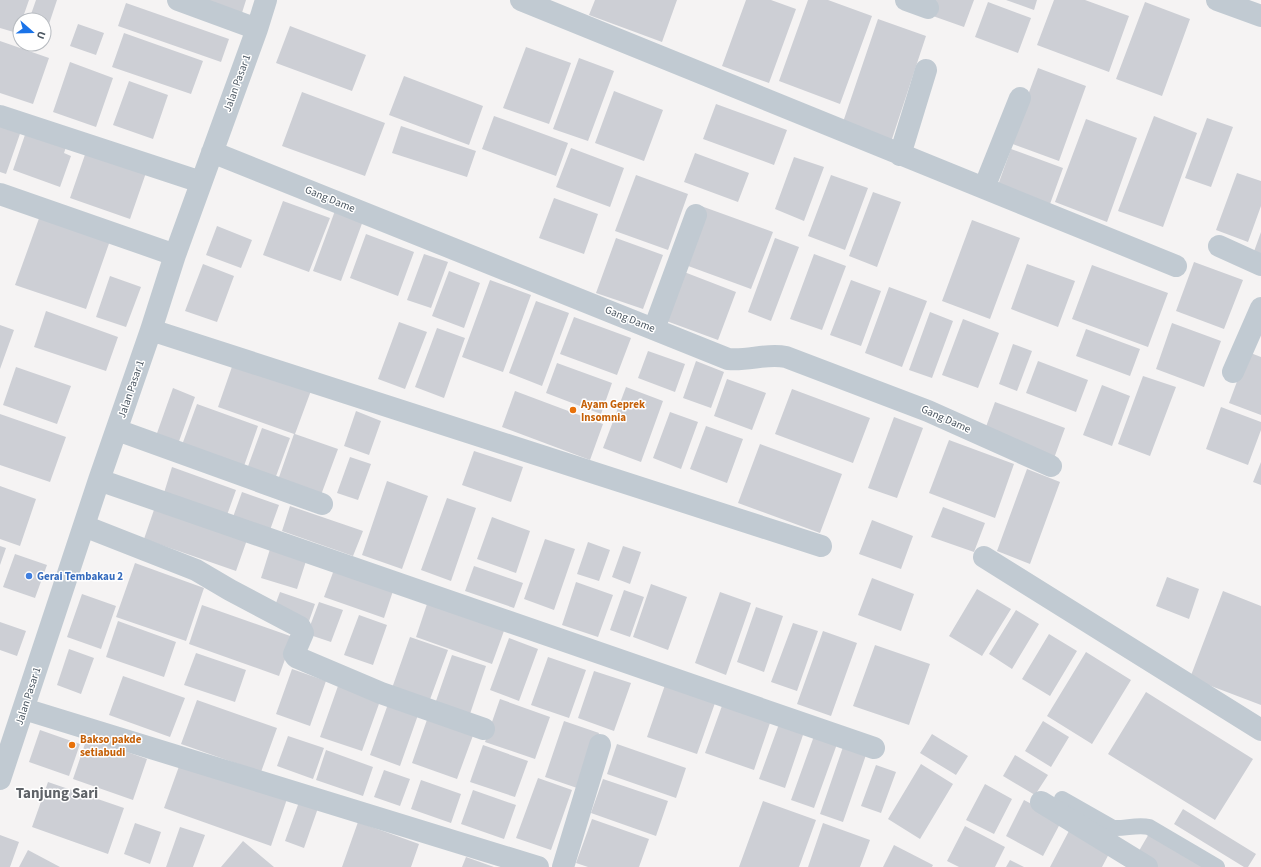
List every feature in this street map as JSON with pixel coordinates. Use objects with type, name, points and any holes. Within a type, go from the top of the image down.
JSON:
[{"type":"street","points":[[178,0],[257,29]]},
{"type":"street","name":"Jalan Pasar 1","points":[[0,779],[175,255],[257,29],[266,0]]},
{"type":"street","points":[[521,0],[1176,266]]},
{"type":"street","points":[[906,0],[928,8]]},
{"type":"street","points":[[1217,0],[1261,16]]},
{"type":"street","points":[[900,155],[926,70]]},
{"type":"street","points":[[984,188],[1020,98]]},
{"type":"street","points":[[0,116],[201,182]]},
{"type":"street","name":"Gang Dame","points":[[212,152],[728,359],[745,360],[777,355],[786,357],[928,411],[1050,466]]},
{"type":"street","points":[[0,194],[175,255]]},
{"type":"street","points":[[654,329],[696,215]]},
{"type":"street","points":[[1219,246],[1261,265]]},
{"type":"street","points":[[1233,372],[1261,308]]},
{"type":"street","points":[[151,330],[821,546]]},
{"type":"street","points":[[116,430],[322,504]]},
{"type":"street","points":[[99,480],[874,748]]},
{"type":"street","points":[[84,526],[196,570],[300,627],[303,633],[294,654],[296,658],[381,693],[484,729]]},
{"type":"street","points":[[984,557],[1261,730]]},
{"type":"street","points":[[24,709],[538,867]]},
{"type":"street","points":[[563,867],[600,746]]},
{"type":"street","points":[[1052,800],[1147,867]]},
{"type":"lane","points":[[1052,800],[1113,828],[1138,825],[1149,827],[1217,867]]},
{"type":"building","points":[[0,0],[29,0],[25,12],[12,12],[12,32],[0,28]]},
{"type":"building","points":[[36,0],[57,0],[52,15],[52,12],[32,12]]},
{"type":"building","points":[[193,0],[246,0],[241,16]]},
{"type":"building","points":[[595,0],[677,0],[662,42],[589,15]]},
{"type":"building","points":[[746,0],[771,0],[796,9],[769,83],[722,66]]},
{"type":"building","points":[[808,0],[828,0],[872,16],[840,104],[779,81]]},
{"type":"building","points":[[935,0],[974,0],[964,27],[930,15]]},
{"type":"building","points":[[1006,0],[1037,0],[1034,10]]},
{"type":"building","points":[[1054,0],[1085,0],[1129,16],[1109,72],[1037,45]]},
{"type":"building","points":[[988,2],[1031,18],[1018,53],[975,37]]},
{"type":"building","points":[[1145,2],[1190,19],[1162,96],[1116,79]]},
{"type":"building","points":[[126,3],[229,39],[221,62],[118,26]]},
{"type":"building","points":[[878,19],[926,36],[890,145],[841,128]]},
{"type":"building","points":[[78,24],[104,33],[96,55],[70,46]]},
{"type":"building","points":[[290,26],[366,55],[352,91],[276,63]]},
{"type":"building","points":[[124,33],[203,61],[191,94],[112,67]]},
{"type":"building","points":[[0,41],[12,45],[12,52],[32,52],[49,58],[33,104],[0,93]]},
{"type":"building","points":[[526,47],[571,63],[549,124],[503,108]]},
{"type":"building","points":[[579,58],[614,71],[588,141],[553,129]]},
{"type":"building","points":[[70,62],[113,78],[96,127],[53,112]]},
{"type":"building","points":[[1038,68],[1086,86],[1059,161],[1010,143]]},
{"type":"building","points":[[404,76],[483,106],[469,145],[389,115]]},
{"type":"building","points":[[129,81],[168,95],[153,139],[113,125]]},
{"type":"building","points":[[614,91],[663,110],[644,161],[595,143]]},
{"type":"building","points":[[302,92],[385,123],[365,176],[282,146]]},
{"type":"building","points":[[716,104],[787,130],[774,165],[703,139]]},
{"type":"building","points":[[494,116],[568,143],[556,176],[482,149]]},
{"type":"building","points":[[1154,116],[1197,133],[1163,227],[1118,211]]},
{"type":"building","points":[[1207,118],[1233,127],[1211,187],[1185,178]]},
{"type":"building","points":[[1086,119],[1137,138],[1107,222],[1055,202]]},
{"type":"building","points":[[0,121],[22,128],[6,174],[0,172]]},
{"type":"building","points":[[28,126],[68,141],[64,153],[71,156],[60,187],[13,170]]},
{"type":"building","points":[[401,126],[476,151],[467,177],[392,153]]},
{"type":"building","points":[[88,146],[148,167],[130,219],[70,198]]},
{"type":"building","points":[[571,148],[624,168],[610,207],[556,187]]},
{"type":"building","points":[[1011,149],[1063,168],[1050,204],[998,185]]},
{"type":"building","points":[[695,153],[749,173],[738,202],[684,182]]},
{"type":"building","points":[[794,157],[824,167],[804,221],[775,209]]},
{"type":"building","points":[[1237,173],[1261,181],[1261,206],[1248,242],[1216,230]]},
{"type":"building","points":[[636,175],[688,194],[668,250],[615,231]]},
{"type":"building","points":[[831,175],[868,188],[845,250],[808,236]]},
{"type":"building","points":[[873,192],[901,202],[877,267],[849,256]]},
{"type":"building","points":[[554,198],[598,214],[584,254],[539,238]]},
{"type":"building","points":[[283,201],[330,218],[309,272],[263,255]]},
{"type":"building","points":[[701,206],[773,232],[751,289],[680,263]]},
{"type":"building","points":[[336,208],[364,218],[341,281],[313,271]]},
{"type":"building","points":[[42,210],[112,235],[86,309],[15,285]]},
{"type":"building","points":[[972,220],[1020,238],[990,319],[942,301]]},
{"type":"building","points":[[217,226],[252,240],[241,268],[206,255]]},
{"type":"building","points":[[1261,232],[1261,261],[1252,257]]},
{"type":"building","points":[[366,234],[414,252],[398,296],[350,278]]},
{"type":"building","points":[[616,238],[663,255],[643,309],[596,293]]},
{"type":"building","points":[[775,238],[799,247],[771,321],[748,312]]},
{"type":"building","points":[[424,254],[448,262],[431,308],[407,300]]},
{"type":"building","points":[[814,254],[846,266],[822,330],[790,319]]},
{"type":"building","points":[[1194,262],[1243,280],[1224,329],[1176,311]]},
{"type":"building","points":[[203,264],[234,276],[217,322],[185,311]]},
{"type":"building","points":[[1027,264],[1075,281],[1058,327],[1011,309]]},
{"type":"building","points":[[1092,265],[1168,293],[1148,347],[1072,319]]},
{"type":"building","points":[[679,270],[736,292],[718,340],[661,319]]},
{"type":"building","points":[[449,271],[480,283],[464,328],[432,316]]},
{"type":"building","points":[[110,276],[141,287],[126,327],[96,317]]},
{"type":"building","points":[[490,280],[531,295],[503,372],[462,357]]},
{"type":"building","points":[[851,280],[881,291],[861,346],[830,335]]},
{"type":"building","points":[[889,287],[927,301],[902,367],[865,353]]},
{"type":"building","points":[[536,301],[569,313],[542,386],[509,373]]},
{"type":"building","points":[[46,311],[118,337],[106,371],[34,347]]},
{"type":"building","points":[[930,312],[953,321],[932,378],[909,370]]},
{"type":"building","points":[[574,317],[631,338],[617,375],[560,354]]},
{"type":"building","points":[[963,319],[999,333],[978,388],[942,375]]},
{"type":"building","points":[[399,322],[427,332],[405,389],[378,379]]},
{"type":"building","points":[[1172,323],[1221,341],[1204,387],[1156,369]]},
{"type":"building","points":[[0,325],[14,330],[0,369]]},
{"type":"building","points":[[437,328],[465,338],[444,398],[415,387]]},
{"type":"building","points":[[1086,329],[1140,349],[1130,376],[1076,356]]},
{"type":"building","points":[[1013,344],[1032,351],[1017,391],[999,384]]},
{"type":"building","points":[[648,351],[685,364],[675,392],[638,378]]},
{"type":"building","points":[[1248,352],[1261,357],[1261,415],[1229,403]]},
{"type":"building","points":[[234,361],[312,388],[295,434],[338,449],[321,495],[278,480],[294,434],[218,407]]},
{"type":"building","points":[[696,361],[724,372],[711,408],[683,398]]},
{"type":"building","points":[[1038,361],[1088,380],[1076,412],[1026,393]]},
{"type":"building","points":[[557,363],[612,383],[601,414],[546,393]]},
{"type":"building","points":[[16,367],[71,386],[57,424],[3,405]]},
{"type":"building","points":[[1143,376],[1176,387],[1150,456],[1118,444]]},
{"type":"building","points":[[727,379],[766,393],[752,430],[714,416]]},
{"type":"building","points":[[1102,385],[1130,396],[1112,446],[1083,435]]},
{"type":"building","points":[[626,387],[663,401],[641,462],[603,448]]},
{"type":"building","points":[[173,388],[195,397],[178,444],[156,436]]},
{"type":"building","points":[[792,389],[870,418],[853,463],[775,434]]},
{"type":"building","points":[[515,391],[603,424],[590,460],[502,427]]},
{"type":"building","points":[[995,402],[1065,428],[1053,461],[983,435]]},
{"type":"building","points":[[197,404],[258,426],[244,466],[182,445]]},
{"type":"building","points":[[1221,407],[1261,422],[1261,430],[1248,465],[1206,449]]},
{"type":"building","points":[[356,411],[381,421],[369,455],[344,446]]},
{"type":"building","points":[[670,412],[698,422],[681,469],[653,458]]},
{"type":"building","points":[[0,414],[66,437],[50,482],[0,465]]},
{"type":"building","points":[[894,417],[923,428],[897,498],[868,488]]},
{"type":"building","points":[[706,426],[743,439],[727,483],[690,469]]},
{"type":"building","points":[[262,428],[290,438],[275,479],[247,469]]},
{"type":"building","points":[[949,440],[1014,464],[995,518],[929,493]]},
{"type":"building","points":[[760,444],[842,474],[820,533],[738,503]]},
{"type":"building","points":[[474,451],[523,467],[511,502],[462,485]]},
{"type":"building","points":[[350,457],[371,464],[358,500],[337,493]]},
{"type":"building","points":[[1261,462],[1261,485],[1253,482]]},
{"type":"building","points":[[172,467],[236,490],[227,515],[164,493]]},
{"type":"building","points":[[1027,469],[1060,482],[1030,564],[997,551]]},
{"type":"building","points":[[387,481],[428,496],[402,569],[362,555]]},
{"type":"building","points":[[0,486],[36,499],[20,546],[0,539]]},
{"type":"building","points":[[242,492],[279,505],[270,530],[233,517]]},
{"type":"building","points":[[447,498],[476,508],[451,581],[421,570]]},
{"type":"building","points":[[156,504],[248,537],[236,571],[144,539]]},
{"type":"building","points":[[290,506],[363,531],[353,556],[282,531]]},
{"type":"building","points":[[943,507],[985,523],[974,552],[931,537]]},
{"type":"building","points":[[492,517],[530,531],[516,573],[477,559]]},
{"type":"building","points":[[872,520],[913,536],[901,569],[859,554]]},
{"type":"building","points":[[545,539],[575,549],[554,610],[524,599]]},
{"type":"building","points":[[588,542],[610,550],[599,581],[577,574]]},
{"type":"building","points":[[0,546],[6,548],[0,565]]},
{"type":"building","points":[[271,546],[307,558],[297,589],[261,578]]},
{"type":"building","points":[[623,546],[641,552],[630,584],[612,577]]},
{"type":"building","points":[[15,554],[47,565],[35,598],[3,587]]},
{"type":"building","points":[[135,563],[204,588],[186,641],[116,617]]},
{"type":"building","points":[[474,566],[523,583],[514,608],[465,591]]},
{"type":"building","points":[[335,567],[394,588],[384,618],[324,597]]},
{"type":"building","points":[[1167,577],[1199,589],[1189,619],[1156,606]]},
{"type":"building","points":[[872,578],[914,594],[901,631],[858,615]]},
{"type":"building","points":[[576,582],[613,595],[598,637],[562,625]]},
{"type":"building","points":[[651,584],[687,597],[668,650],[633,637]]},
{"type":"building","points":[[977,589],[1011,609],[982,656],[949,636]]},
{"type":"building","points":[[624,590],[644,597],[630,637],[610,630]]},
{"type":"building","points":[[1223,591],[1261,606],[1261,705],[1190,678]]},
{"type":"building","points":[[280,592],[315,604],[308,624],[273,611]]},
{"type":"building","points":[[720,592],[751,603],[726,675],[695,663]]},
{"type":"building","points":[[82,594],[116,606],[101,649],[67,637]]},
{"type":"building","points":[[428,601],[505,628],[492,664],[416,637]]},
{"type":"building","points":[[319,602],[343,610],[331,642],[307,634]]},
{"type":"building","points":[[202,605],[293,637],[279,676],[189,644]]},
{"type":"building","points":[[756,607],[783,616],[764,672],[737,662]]},
{"type":"building","points":[[1016,610],[1039,624],[1012,669],[989,654]]},
{"type":"building","points":[[359,615],[387,625],[373,665],[344,655]]},
{"type":"building","points":[[118,621],[176,642],[164,677],[106,657]]},
{"type":"building","points":[[0,622],[26,631],[17,656],[0,650]]},
{"type":"building","points":[[793,623],[818,631],[797,691],[771,682]]},
{"type":"building","points":[[823,631],[857,643],[831,716],[797,704]]},
{"type":"building","points":[[1049,634],[1077,651],[1050,696],[1022,679]]},
{"type":"building","points":[[410,637],[448,650],[428,705],[391,691]]},
{"type":"building","points":[[509,638],[538,649],[519,701],[490,690]]},
{"type":"building","points":[[875,645],[930,664],[909,725],[853,706]]},
{"type":"building","points":[[69,649],[94,658],[81,694],[57,685]]},
{"type":"building","points":[[1086,652],[1131,680],[1092,744],[1047,716]]},
{"type":"building","points":[[196,653],[246,670],[235,702],[184,685]]},
{"type":"building","points":[[452,655],[486,666],[470,714],[436,701]]},
{"type":"building","points":[[548,657],[586,670],[569,718],[531,705]]},
{"type":"building","points":[[292,669],[326,681],[310,726],[276,714]]},
{"type":"building","points":[[594,671],[631,683],[614,731],[578,718]]},
{"type":"building","points":[[123,676],[185,698],[170,737],[109,715]]},
{"type":"building","points":[[665,685],[715,703],[697,754],[647,737]]},
{"type":"building","points":[[338,686],[380,701],[362,751],[320,737]]},
{"type":"building","points":[[1146,692],[1253,759],[1215,820],[1108,754]]},
{"type":"building","points":[[500,699],[550,717],[535,759],[485,742]]},
{"type":"building","points":[[197,700],[277,728],[261,772],[181,744]]},
{"type":"building","points":[[723,703],[771,720],[754,770],[705,753]]},
{"type":"building","points":[[388,704],[418,715],[400,766],[370,755]]},
{"type":"building","points":[[429,714],[475,730],[457,779],[412,763]]},
{"type":"building","points":[[564,721],[599,733],[580,789],[545,777]]},
{"type":"building","points":[[1043,721],[1069,737],[1051,767],[1025,751]]},
{"type":"building","points":[[779,724],[804,732],[785,788],[759,779]]},
{"type":"building","points":[[40,730],[80,744],[69,776],[29,762]]},
{"type":"building","points":[[932,734],[968,756],[956,775],[920,753]]},
{"type":"building","points":[[288,736],[324,748],[313,779],[277,766]]},
{"type":"building","points":[[814,736],[837,744],[814,808],[791,800]]},
{"type":"building","points":[[87,738],[147,759],[133,800],[73,779]]},
{"type":"building","points":[[617,744],[686,768],[676,798],[607,774]]},
{"type":"building","points":[[844,744],[867,752],[843,822],[820,814]]},
{"type":"building","points":[[483,745],[528,761],[515,797],[470,782]]},
{"type":"building","points":[[326,750],[373,767],[363,796],[316,780]]},
{"type":"building","points":[[1015,755],[1048,775],[1035,795],[1003,776]]},
{"type":"building","points":[[182,758],[288,796],[271,846],[164,808]]},
{"type":"building","points":[[921,764],[953,784],[920,839],[888,819]]},
{"type":"building","points":[[876,765],[896,772],[881,813],[861,806]]},
{"type":"building","points":[[384,770],[410,779],[400,806],[374,797]]},
{"type":"building","points":[[538,778],[572,790],[551,850],[516,838]]},
{"type":"building","points":[[603,779],[668,801],[656,836],[591,813]]},
{"type":"building","points":[[421,780],[461,794],[451,823],[411,809]]},
{"type":"building","points":[[48,782],[124,808],[108,854],[32,827]]},
{"type":"building","points":[[985,784],[1012,799],[994,834],[966,820]]},
{"type":"building","points":[[473,790],[516,805],[504,839],[461,824]]},
{"type":"building","points":[[1024,800],[1062,820],[1043,856],[1006,836]]},
{"type":"building","points":[[763,801],[816,820],[799,867],[739,867]]},
{"type":"building","points":[[299,802],[318,808],[304,848],[285,841]]},
{"type":"building","points":[[1183,809],[1256,854],[1248,867],[1244,867],[1174,824]]},
{"type":"building","points":[[592,819],[649,839],[639,867],[588,867],[576,863]]},
{"type":"building","points":[[358,822],[419,844],[411,867],[342,867]]},
{"type":"building","points":[[135,823],[161,832],[150,864],[124,854]]},
{"type":"building","points":[[823,823],[870,840],[860,867],[808,867]]},
{"type":"building","points":[[965,826],[1005,847],[995,867],[959,867],[947,861]]},
{"type":"building","points":[[180,827],[205,835],[193,867],[166,867]]},
{"type":"building","points":[[1071,827],[1112,848],[1102,867],[1050,867]]},
{"type":"building","points":[[1150,832],[1209,867],[1155,867],[1136,856]]},
{"type":"building","points":[[0,835],[19,842],[10,867],[0,867]]},
{"type":"building","points":[[243,841],[274,867],[221,867]]},
{"type":"building","points":[[894,845],[933,865],[932,867],[883,867]]},
{"type":"building","points":[[28,850],[60,867],[19,867]]},
{"type":"building","points":[[466,857],[494,867],[462,867]]},
{"type":"building","points":[[1010,860],[1024,867],[1006,867]]},
{"type":"place","name":"Ayam Geprek Insomnia","points":[[573,410]]},
{"type":"place","name":"Gerai Tembakau 2","points":[[29,576]]},
{"type":"place","name":"Bakso pakde setiabudi","points":[[72,745]]},
{"type":"district","name":"Tanjung Sari","points":[[57,793]]}]
